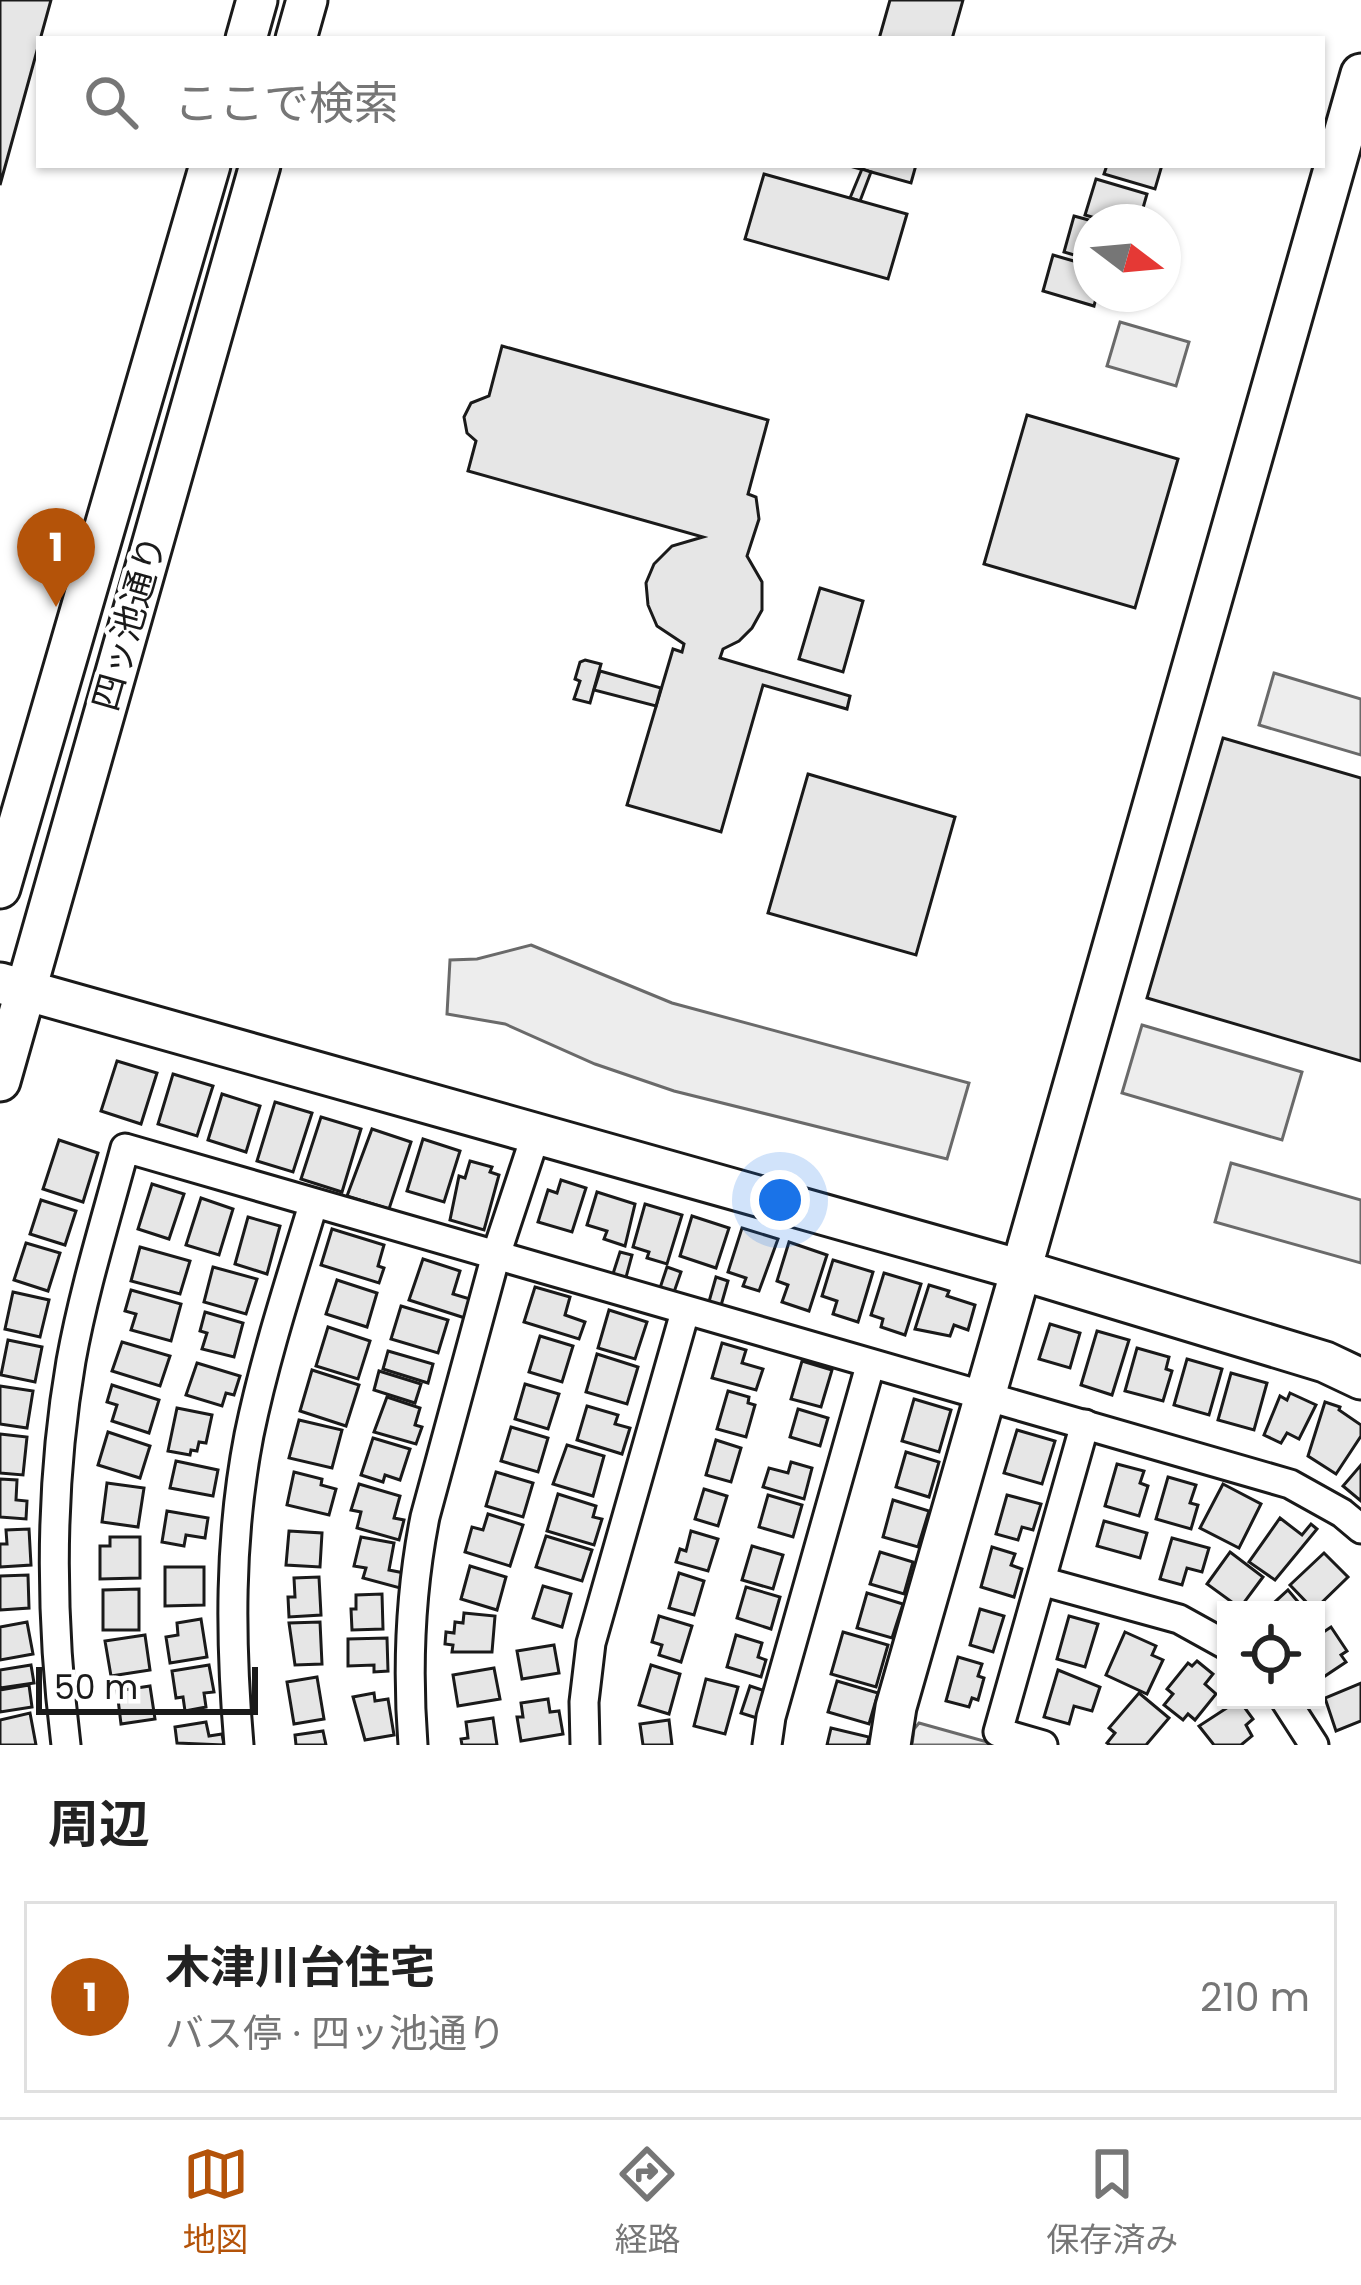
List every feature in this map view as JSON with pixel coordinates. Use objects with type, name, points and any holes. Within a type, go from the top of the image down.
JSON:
[{"type":"street","points":[[247,36],[257,0]]},
{"type":"street","points":[[297,36],[307,0]]},
{"type":"street","points":[[890,1745],[896,1707],[1361,74]]},
{"type":"street","name":"四ッ池通り","points":[[0,888],[209,168]]},
{"type":"street","name":"四ッ池通り","points":[[0,1081],[12,987],[259,168]]},
{"type":"street","points":[[12,987],[1022,1270],[1325,1362],[1361,1379]]},
{"type":"street","points":[[413,1745],[409,1650],[416,1561],[496,1255],[536,1134]]},
{"type":"street","points":[[66,1745],[53,1565],[62,1430],[85,1293],[125,1148],[1290,1484],[1361,1529]]},
{"type":"street","points":[[238,1745],[231,1613],[240,1490],[261,1381],[313,1205]]},
{"type":"street","points":[[586,1745],[584,1702],[591,1643],[685,1312]]},
{"type":"street","points":[[767,1745],[871,1366]]},
{"type":"street","points":[[1043,1745],[998,1732],[1085,1424]]},
{"type":"street","points":[[1041,1581],[1179,1619],[1217,1640]]},
{"type":"street","points":[[1291,1709],[1314,1745]]},
{"type":"shaded area","points":[[1120,322],[1189,342],[1176,386],[1107,366]]},
{"type":"shaded area","points":[[1274,673],[1361,699],[1361,755],[1259,725]]},
{"type":"shaded area","points":[[531,945],[672,1003],[969,1083],[947,1159],[674,1091],[595,1064],[505,1024],[447,1014],[450,960],[477,959]]},
{"type":"shaded area","points":[[1142,1025],[1302,1072],[1282,1140],[1122,1093]]},
{"type":"shaded area","points":[[1231,1163],[1361,1200],[1361,1263],[1215,1222]]},
{"type":"shaded area","points":[[919,1723],[998,1745],[912,1745]]},
{"type":"building","points":[[0,0],[51,0],[41,36],[36,36],[36,54],[0,185]]},
{"type":"building","points":[[890,0],[963,0],[953,36],[880,36]]},
{"type":"building","points":[[857,168],[915,168],[911,183]]},
{"type":"building","points":[[1106,168],[1161,168],[1155,189],[1104,174]]},
{"type":"building","points":[[862,169],[871,172],[860,201],[850,198]]},
{"type":"building","points":[[764,174],[907,214],[888,279],[745,239]]},
{"type":"building","points":[[1096,179],[1147,194],[1144,204],[1088,204]]},
{"type":"building","points":[[1073,220],[1073,255],[1064,252]]},
{"type":"building","points":[[1053,255],[1073,261],[1073,300],[1043,291]]},
{"type":"building","points":[[502,346],[768,420],[748,494],[756,497],[759,519],[747,556],[762,582],[762,610],[752,628],[723,649],[720,658],[850,696],[847,709],[763,685],[721,832],[627,805],[673,649],[682,652],[684,644],[657,626],[646,583],[654,564],[672,546],[703,537],[468,471],[476,441],[467,433],[464,417],[471,403],[489,396]]},
{"type":"building","points":[[1027,415],[1178,459],[1135,608],[984,564]]},
{"type":"building","points":[[820,588],[863,601],[843,672],[799,659]]},
{"type":"building","points":[[585,660],[601,664],[590,703],[574,699],[580,681],[575,679]]},
{"type":"building","points":[[600,671],[661,688],[656,706],[594,690]]},
{"type":"building","points":[[1223,738],[1361,778],[1361,1061],[1147,998]]},
{"type":"building","points":[[808,774],[955,817],[916,955],[768,913]]},
{"type":"building","points":[[117,1061],[157,1073],[141,1124],[101,1111]]},
{"type":"building","points":[[173,1074],[213,1086],[197,1136],[158,1124]]},
{"type":"building","points":[[222,1094],[260,1106],[246,1152],[208,1140]]},
{"type":"building","points":[[275,1102],[312,1113],[293,1172],[257,1161]]},
{"type":"building","points":[[321,1117],[361,1129],[342,1192],[301,1179]]},
{"type":"building","points":[[372,1129],[411,1142],[389,1209],[347,1196]]},
{"type":"building","points":[[423,1139],[460,1151],[444,1202],[407,1191]]},
{"type":"building","points":[[59,1140],[98,1153],[83,1202],[43,1189]]},
{"type":"building","points":[[470,1161],[492,1167],[490,1172],[499,1175],[484,1230],[450,1220],[459,1176],[465,1178]]},
{"type":"building","points":[[561,1180],[586,1188],[572,1232],[538,1222],[548,1190],[557,1193]]},
{"type":"building","points":[[152,1184],[184,1194],[169,1239],[138,1229]]},
{"type":"building","points":[[597,1192],[635,1204],[625,1246],[604,1239],[607,1231],[587,1225]]},
{"type":"building","points":[[201,1198],[233,1209],[219,1255],[186,1245]]},
{"type":"building","points":[[41,1200],[76,1211],[65,1245],[30,1234]]},
{"type":"building","points":[[645,1204],[682,1215],[667,1264],[633,1247]]},
{"type":"building","points":[[692,1216],[729,1228],[716,1268],[680,1256]]},
{"type":"building","points":[[248,1217],[280,1226],[267,1274],[235,1264]]},
{"type":"building","points":[[742,1228],[778,1239],[759,1291],[743,1286],[746,1278],[728,1272]]},
{"type":"building","points":[[332,1229],[384,1245],[379,1283],[321,1265]]},
{"type":"building","points":[[789,1242],[827,1255],[809,1311],[782,1302],[788,1285],[777,1281]]},
{"type":"building","points":[[26,1243],[60,1253],[48,1291],[14,1280]]},
{"type":"building","points":[[140,1247],[190,1261],[180,1294],[131,1281]]},
{"type":"building","points":[[620,1252],[632,1255],[625,1281],[612,1277]]},
{"type":"building","points":[[423,1259],[460,1271],[453,1294],[470,1299],[465,1318],[409,1300]]},
{"type":"building","points":[[833,1260],[873,1272],[858,1322],[833,1314],[837,1301],[822,1296]]},
{"type":"building","points":[[213,1267],[257,1279],[246,1314],[204,1302]]},
{"type":"building","points":[[667,1267],[681,1272],[673,1295],[659,1291]]},
{"type":"building","points":[[884,1273],[921,1284],[905,1335],[881,1327],[883,1319],[871,1315]]},
{"type":"building","points":[[716,1277],[728,1281],[720,1309],[708,1305]]},
{"type":"building","points":[[337,1280],[377,1293],[367,1327],[326,1314]]},
{"type":"building","points":[[929,1285],[975,1305],[968,1330],[954,1325],[950,1336],[915,1329]]},
{"type":"building","points":[[535,1287],[570,1297],[565,1315],[585,1322],[579,1339],[524,1322]]},
{"type":"building","points":[[131,1290],[181,1304],[171,1341],[131,1330],[136,1314],[125,1311]]},
{"type":"building","points":[[13,1292],[49,1300],[40,1337],[5,1329]]},
{"type":"building","points":[[401,1306],[448,1320],[438,1353],[391,1339]]},
{"type":"building","points":[[609,1310],[647,1322],[635,1359],[598,1348]]},
{"type":"building","points":[[205,1312],[243,1323],[234,1357],[202,1349],[207,1333],[200,1331]]},
{"type":"building","points":[[1050,1324],[1080,1333],[1070,1368],[1039,1359]]},
{"type":"building","points":[[328,1327],[370,1341],[358,1379],[316,1366]]},
{"type":"building","points":[[1097,1331],[1129,1340],[1112,1395],[1081,1385]]},
{"type":"building","points":[[540,1336],[573,1346],[562,1382],[529,1372]]},
{"type":"building","points":[[8,1340],[42,1347],[35,1382],[1,1375]]},
{"type":"building","points":[[122,1342],[170,1356],[160,1386],[112,1371]]},
{"type":"building","points":[[722,1343],[746,1350],[742,1363],[763,1369],[756,1390],[712,1378]]},
{"type":"building","points":[[1137,1348],[1169,1357],[1166,1369],[1172,1371],[1163,1401],[1125,1391]]},
{"type":"building","points":[[388,1351],[433,1364],[428,1383],[383,1369]]},
{"type":"building","points":[[597,1354],[638,1367],[627,1404],[586,1392]]},
{"type":"building","points":[[1187,1359],[1222,1369],[1209,1415],[1174,1405]]},
{"type":"building","points":[[802,1361],[832,1370],[821,1407],[791,1399]]},
{"type":"building","points":[[197,1363],[240,1376],[234,1395],[226,1393],[222,1406],[186,1395]]},
{"type":"building","points":[[312,1370],[359,1385],[346,1426],[300,1411]]},
{"type":"building","points":[[379,1371],[421,1384],[415,1403],[374,1390]]},
{"type":"building","points":[[1231,1373],[1267,1383],[1254,1430],[1218,1420]]},
{"type":"building","points":[[525,1384],[559,1394],[548,1429],[515,1419]]},
{"type":"building","points":[[112,1385],[159,1400],[149,1433],[112,1421],[117,1405],[107,1402]]},
{"type":"building","points":[[0,1386],[33,1391],[27,1428],[0,1424]]},
{"type":"building","points":[[728,1391],[749,1397],[748,1403],[755,1405],[746,1437],[717,1429]]},
{"type":"building","points":[[1290,1393],[1316,1405],[1299,1439],[1287,1433],[1281,1443],[1264,1435],[1280,1396],[1287,1400]]},
{"type":"building","points":[[387,1397],[420,1408],[415,1425],[422,1427],[416,1444],[374,1432]]},
{"type":"building","points":[[914,1399],[951,1410],[939,1452],[902,1441]]},
{"type":"building","points":[[1325,1402],[1340,1407],[1361,1425],[1361,1436],[1336,1474],[1308,1456]]},
{"type":"building","points":[[587,1406],[618,1415],[615,1424],[630,1428],[622,1454],[577,1440]]},
{"type":"building","points":[[177,1408],[212,1415],[206,1443],[199,1442],[190,1455],[168,1451]]},
{"type":"building","points":[[798,1409],[828,1418],[820,1446],[790,1437]]},
{"type":"building","points":[[299,1420],[342,1430],[332,1468],[289,1458]]},
{"type":"building","points":[[511,1427],[548,1438],[538,1472],[501,1461]]},
{"type":"building","points":[[1017,1430],[1055,1441],[1042,1484],[1004,1473]]},
{"type":"building","points":[[108,1432],[150,1446],[140,1478],[98,1465]]},
{"type":"building","points":[[0,1434],[27,1437],[23,1475],[0,1473]]},
{"type":"building","points":[[373,1438],[410,1449],[400,1480],[385,1475],[383,1482],[361,1475]]},
{"type":"building","points":[[716,1440],[741,1448],[731,1482],[706,1475]]},
{"type":"building","points":[[567,1445],[604,1456],[593,1496],[553,1484]]},
{"type":"building","points":[[906,1452],[939,1462],[929,1497],[896,1487]]},
{"type":"building","points":[[176,1461],[218,1470],[213,1496],[170,1488]]},
{"type":"building","points":[[791,1462],[812,1468],[804,1499],[763,1487],[769,1468],[788,1473]]},
{"type":"building","points":[[1117,1464],[1144,1471],[1140,1483],[1148,1486],[1139,1516],[1105,1506]]},
{"type":"building","points":[[1361,1465],[1361,1501],[1343,1486]]},
{"type":"building","points":[[294,1472],[322,1479],[321,1485],[336,1489],[329,1515],[287,1505]]},
{"type":"building","points":[[496,1472],[533,1483],[523,1517],[486,1506]]},
{"type":"building","points":[[1168,1477],[1196,1485],[1190,1503],[1198,1505],[1191,1529],[1156,1519]]},
{"type":"building","points":[[0,1479],[17,1480],[16,1500],[27,1501],[26,1519],[0,1517]]},
{"type":"building","points":[[107,1483],[144,1488],[138,1527],[102,1522]]},
{"type":"building","points":[[359,1484],[400,1496],[394,1518],[404,1520],[399,1540],[357,1528],[361,1512],[351,1510]]},
{"type":"building","points":[[1223,1484],[1261,1504],[1239,1548],[1200,1528]]},
{"type":"building","points":[[704,1489],[727,1496],[718,1526],[695,1519]]},
{"type":"building","points":[[558,1494],[596,1506],[593,1517],[602,1519],[594,1545],[547,1531]]},
{"type":"building","points":[[768,1495],[802,1505],[793,1537],[759,1527]]},
{"type":"building","points":[[1007,1495],[1041,1504],[1033,1530],[1022,1527],[1018,1540],[996,1534]]},
{"type":"building","points":[[893,1500],[929,1511],[918,1547],[883,1537]]},
{"type":"building","points":[[167,1511],[208,1518],[205,1538],[186,1535],[184,1546],[162,1542]]},
{"type":"building","points":[[488,1514],[523,1525],[510,1566],[465,1552],[472,1527],[483,1530]]},
{"type":"building","points":[[1280,1518],[1302,1535],[1311,1524],[1317,1529],[1275,1580],[1249,1562]]},
{"type":"building","points":[[1104,1521],[1147,1533],[1140,1558],[1097,1546]]},
{"type":"building","points":[[29,1529],[31,1565],[0,1567],[0,1544],[7,1544],[6,1530]]},
{"type":"building","points":[[289,1531],[322,1533],[320,1567],[286,1565]]},
{"type":"building","points":[[691,1531],[718,1539],[708,1571],[676,1562],[680,1549],[686,1551]]},
{"type":"building","points":[[546,1536],[592,1550],[582,1581],[536,1567]]},
{"type":"building","points":[[110,1537],[140,1537],[140,1578],[100,1579],[100,1546],[110,1546]]},
{"type":"building","points":[[361,1537],[394,1543],[389,1570],[404,1573],[400,1588],[363,1578],[366,1568],[354,1566]]},
{"type":"building","points":[[1172,1538],[1209,1548],[1202,1572],[1187,1568],[1182,1585],[1160,1579]]},
{"type":"building","points":[[752,1546],[783,1555],[773,1589],[742,1580]]},
{"type":"building","points":[[992,1547],[1015,1554],[1011,1565],[1022,1569],[1014,1597],[981,1587]]},
{"type":"building","points":[[880,1552],[913,1562],[904,1594],[870,1584]]},
{"type":"building","points":[[1230,1552],[1263,1577],[1245,1601],[1230,1601],[1207,1584]]},
{"type":"building","points":[[1324,1553],[1348,1577],[1323,1601],[1305,1601],[1290,1585]]},
{"type":"building","points":[[470,1566],[506,1577],[497,1610],[461,1599]]},
{"type":"building","points":[[165,1567],[204,1567],[204,1605],[165,1606]]},
{"type":"building","points":[[679,1573],[704,1581],[694,1615],[669,1608]]},
{"type":"building","points":[[28,1575],[29,1608],[0,1610],[0,1576]]},
{"type":"building","points":[[319,1577],[321,1615],[289,1617],[294,1578]]},
{"type":"building","points":[[543,1586],[571,1594],[562,1627],[533,1618]]},
{"type":"building","points":[[746,1587],[780,1597],[771,1629],[737,1618]]},
{"type":"building","points":[[139,1589],[139,1630],[103,1630],[103,1590]]},
{"type":"building","points":[[1288,1590],[1297,1601],[1276,1601]]},
{"type":"building","points":[[867,1593],[903,1604],[892,1638],[857,1628]]},
{"type":"building","points":[[382,1594],[383,1629],[352,1630],[356,1595]]},
{"type":"building","points":[[980,1609],[1004,1616],[993,1652],[970,1645]]},
{"type":"building","points":[[464,1613],[495,1616],[492,1652],[452,1652],[453,1645],[445,1644],[446,1632],[454,1633],[455,1622],[463,1623]]},
{"type":"building","points":[[659,1616],[692,1626],[681,1662],[659,1655],[662,1645],[652,1642]]},
{"type":"building","points":[[1069,1616],[1098,1624],[1085,1667],[1057,1659]]},
{"type":"building","points":[[201,1619],[207,1657],[170,1663],[166,1637],[178,1635],[177,1623]]},
{"type":"building","points":[[27,1622],[33,1654],[0,1660],[0,1627]]},
{"type":"building","points":[[320,1622],[322,1664],[295,1665],[289,1623]]},
{"type":"building","points":[[1331,1627],[1347,1651],[1341,1655],[1346,1662],[1325,1676],[1325,1631]]},
{"type":"building","points":[[843,1632],[888,1645],[876,1687],[831,1674]]},
{"type":"building","points":[[1125,1632],[1156,1646],[1152,1655],[1163,1660],[1147,1694],[1106,1675]]},
{"type":"building","points":[[145,1635],[150,1670],[111,1676],[105,1641]]},
{"type":"building","points":[[736,1635],[762,1643],[758,1657],[766,1660],[761,1677],[727,1667]]},
{"type":"building","points":[[387,1638],[388,1671],[374,1672],[374,1665],[348,1666],[348,1639]]},
{"type":"building","points":[[554,1645],[559,1673],[522,1679],[517,1651]]},
{"type":"building","points":[[958,1657],[982,1664],[978,1700],[972,1698],[969,1707],[946,1701]]},
{"type":"building","points":[[1197,1661],[1213,1674],[1205,1684],[1216,1694],[1195,1720],[1188,1714],[1183,1720],[1164,1705],[1173,1694],[1167,1689],[1188,1663],[1192,1666]]},
{"type":"building","points":[[31,1665],[34,1683],[0,1688],[0,1670]]},
{"type":"building","points":[[209,1665],[214,1692],[204,1693],[206,1707],[185,1711],[183,1697],[176,1698],[172,1671]]},
{"type":"building","points":[[651,1665],[680,1674],[669,1714],[639,1705]]},
{"type":"building","points":[[494,1668],[500,1699],[458,1706],[453,1675]]},
{"type":"building","points":[[1058,1670],[1100,1687],[1092,1711],[1074,1706],[1069,1724],[1044,1717]]},
{"type":"building","points":[[317,1677],[324,1719],[294,1724],[287,1682]]},
{"type":"building","points":[[706,1679],[738,1687],[725,1734],[694,1726]]},
{"type":"building","points":[[837,1681],[878,1693],[869,1724],[828,1712]]},
{"type":"building","points":[[1361,1683],[1361,1721],[1336,1731],[1325,1698]]},
{"type":"building","points":[[29,1685],[32,1707],[0,1712],[0,1690]]},
{"type":"building","points":[[150,1686],[155,1719],[121,1724],[117,1691]]},
{"type":"building","points":[[750,1686],[765,1691],[757,1718],[741,1713]]},
{"type":"building","points":[[374,1693],[375,1701],[388,1699],[394,1735],[365,1740],[353,1697]]},
{"type":"building","points":[[1139,1693],[1169,1718],[1146,1745],[1110,1745],[1115,1733],[1109,1728]]},
{"type":"building","points":[[548,1699],[550,1712],[559,1711],[563,1734],[521,1741],[517,1717],[523,1717],[521,1703]]},
{"type":"building","points":[[1225,1709],[1246,1709],[1253,1719],[1246,1725],[1252,1736],[1241,1745],[1214,1745],[1199,1726]]},
{"type":"building","points":[[30,1713],[36,1745],[0,1745],[0,1720]]},
{"type":"building","points":[[493,1718],[497,1745],[462,1745],[461,1739],[468,1738],[466,1722]]},
{"type":"building","points":[[669,1720],[672,1745],[643,1745],[640,1724]]},
{"type":"building","points":[[206,1722],[209,1736],[222,1734],[224,1745],[177,1743],[175,1727]]},
{"type":"building","points":[[831,1728],[869,1737],[867,1745],[827,1745]]},
{"type":"building","points":[[323,1731],[326,1745],[296,1745],[295,1735]]},
{"type":"place","name":"木津川台住宅","points":[[56,607]]}]
